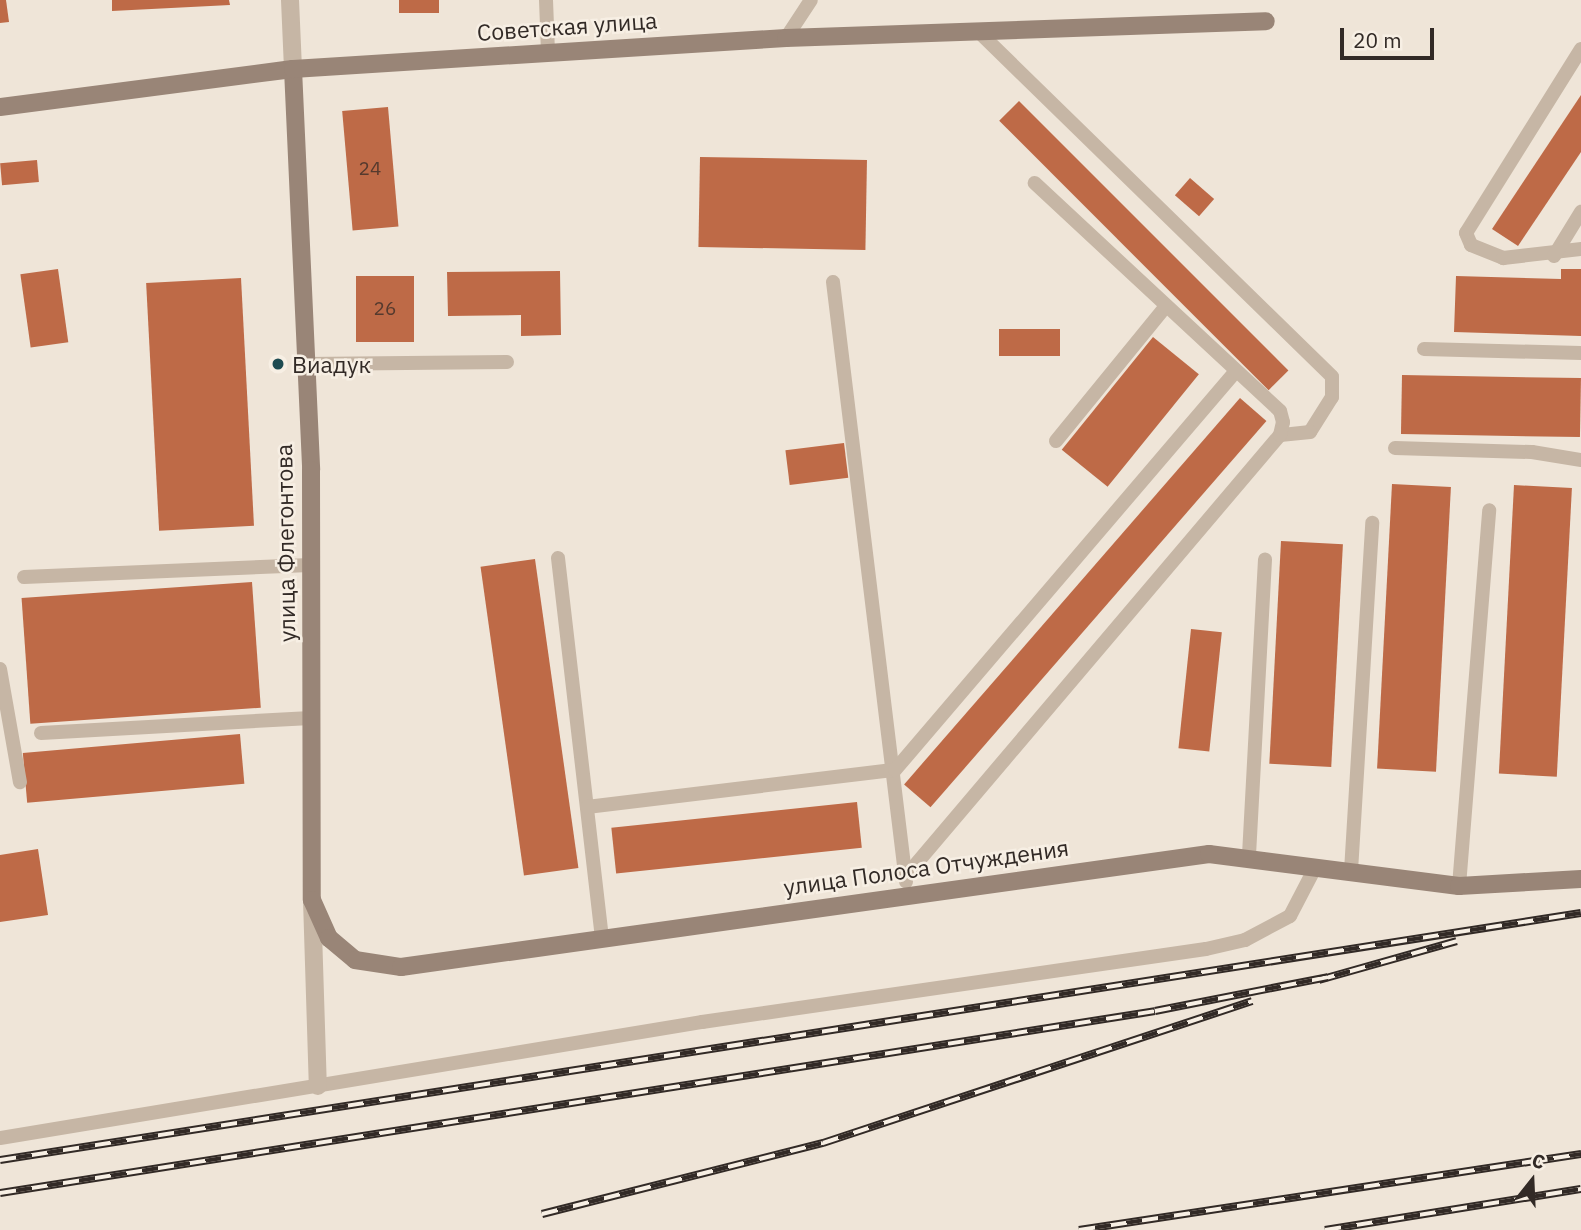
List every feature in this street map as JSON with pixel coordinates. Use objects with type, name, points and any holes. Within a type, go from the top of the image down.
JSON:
[{"type":"main road","name":"Советская улица","points":[[0,107],[293,69],[786,38],[982,35],[1266,21]]},
{"type":"main road","name":"улица Флегонтова","points":[[293,69],[306,364],[313,900]]},
{"type":"main road","name":"улица Полоса Отчуждения","points":[[313,900],[339,949],[378,967],[602,937],[907,886],[1178,856],[1249,855],[1459,886],[1581,879]]},
{"type":"street","name":"улица Флегонтова","points":[[290,0],[293,69]]},
{"type":"street","name":"улица Флегонтова","points":[[313,900],[318,1086]]},
{"type":"lane","points":[[545,0],[548,52]]},
{"type":"lane","points":[[786,38],[811,0]]},
{"type":"lane","points":[[982,35],[1332,377],[1332,397],[1310,432],[1280,435]]},
{"type":"lane","points":[[1581,49],[1466,233],[1471,245],[1503,258],[1554,256],[1581,249]]},
{"type":"lane","points":[[907,886],[1280,435],[1280,411],[1035,183]]},
{"type":"lane","points":[[1554,256],[1581,212]]},
{"type":"lane","points":[[833,282],[895,770],[907,886]]},
{"type":"lane","points":[[1056,441],[1166,306]]},
{"type":"lane","points":[[1424,349],[1581,353]]},
{"type":"lane","points":[[306,364],[507,362]]},
{"type":"lane","points":[[587,807],[895,770],[1236,371]]},
{"type":"lane","points":[[1395,448],[1532,452],[1581,460]]},
{"type":"lane","points":[[1459,886],[1489,510]]},
{"type":"lane","points":[[1351,871],[1372,523]]},
{"type":"lane","points":[[558,558],[602,937]]},
{"type":"lane","points":[[1249,855],[1265,559]]},
{"type":"lane","points":[[24,577],[310,565]]},
{"type":"lane","points":[[0,669],[20,782]]},
{"type":"lane","points":[[41,733],[312,718]]},
{"type":"lane","points":[[0,1138],[1245,940],[1290,916],[1316,866]]},
{"type":"building","points":[[0,0],[6,0],[9,22],[0,23]]},
{"type":"building","points":[[112,0],[229,0],[230,5],[112,11]]},
{"type":"building","points":[[399,0],[439,0],[439,13],[399,13]]},
{"type":"building","points":[[1581,95],[1581,152],[1518,246],[1492,229]]},
{"type":"building","points":[[1019,101],[1288,370],[1269,390],[999,121]]},
{"type":"building","points":[[388,107],[398,227],[353,231],[342,111]]},
{"type":"building","points":[[700,157],[867,160],[865,250],[698,247]]},
{"type":"building","points":[[37,160],[39,182],[2,185],[0,163]]},
{"type":"building","points":[[1190,178],[1214,199],[1199,216],[1175,195]]},
{"type":"building","points":[[58,269],[68,342],[31,348],[20,274]]},
{"type":"building","points":[[1561,269],[1581,269],[1581,336],[1454,332],[1456,276],[1561,279]]},
{"type":"building","points":[[560,271],[561,335],[521,336],[521,315],[448,316],[447,272]]},
{"type":"building","points":[[356,276],[414,276],[414,342],[356,342]]},
{"type":"building","points":[[241,278],[254,526],[159,531],[146,283]]},
{"type":"building","points":[[999,329],[1060,329],[1060,356],[999,356]]},
{"type":"building","points":[[1153,337],[1199,374],[1108,487],[1062,450]]},
{"type":"building","points":[[1402,375],[1581,378],[1580,437],[1401,434]]},
{"type":"building","points":[[1240,398],[1266,421],[931,807],[904,784]]},
{"type":"building","points":[[844,443],[848,478],[790,485],[785,450]]},
{"type":"building","points":[[1392,484],[1451,487],[1436,772],[1377,769]]},
{"type":"building","points":[[1514,485],[1572,488],[1557,777],[1499,774]]},
{"type":"building","points":[[1281,541],[1343,544],[1331,767],[1269,764]]},
{"type":"building","points":[[535,559],[578,868],[524,876],[481,567]]},
{"type":"building","points":[[252,582],[261,708],[30,724],[22,598]]},
{"type":"building","points":[[1191,629],[1222,632],[1209,752],[1178,748]]},
{"type":"building","points":[[240,734],[244,784],[27,803],[23,753]]},
{"type":"building","points":[[857,802],[862,848],[616,874],[611,828]]},
{"type":"building","points":[[38,849],[48,915],[0,922],[0,855]]},
{"type":"railway","points":[[0,1160],[1581,913]]},
{"type":"railway","points":[[1319,980],[1457,941]]},
{"type":"railway","points":[[0,1193],[1155,1011],[1328,977]]},
{"type":"railway","points":[[542,1214],[823,1143],[1252,1001]]},
{"type":"railway","points":[[1079,1230],[1581,1154]]},
{"type":"railway","points":[[1325,1230],[1581,1189]]},
{"type":"place","name":"Виадук","points":[[278,364]]}]
